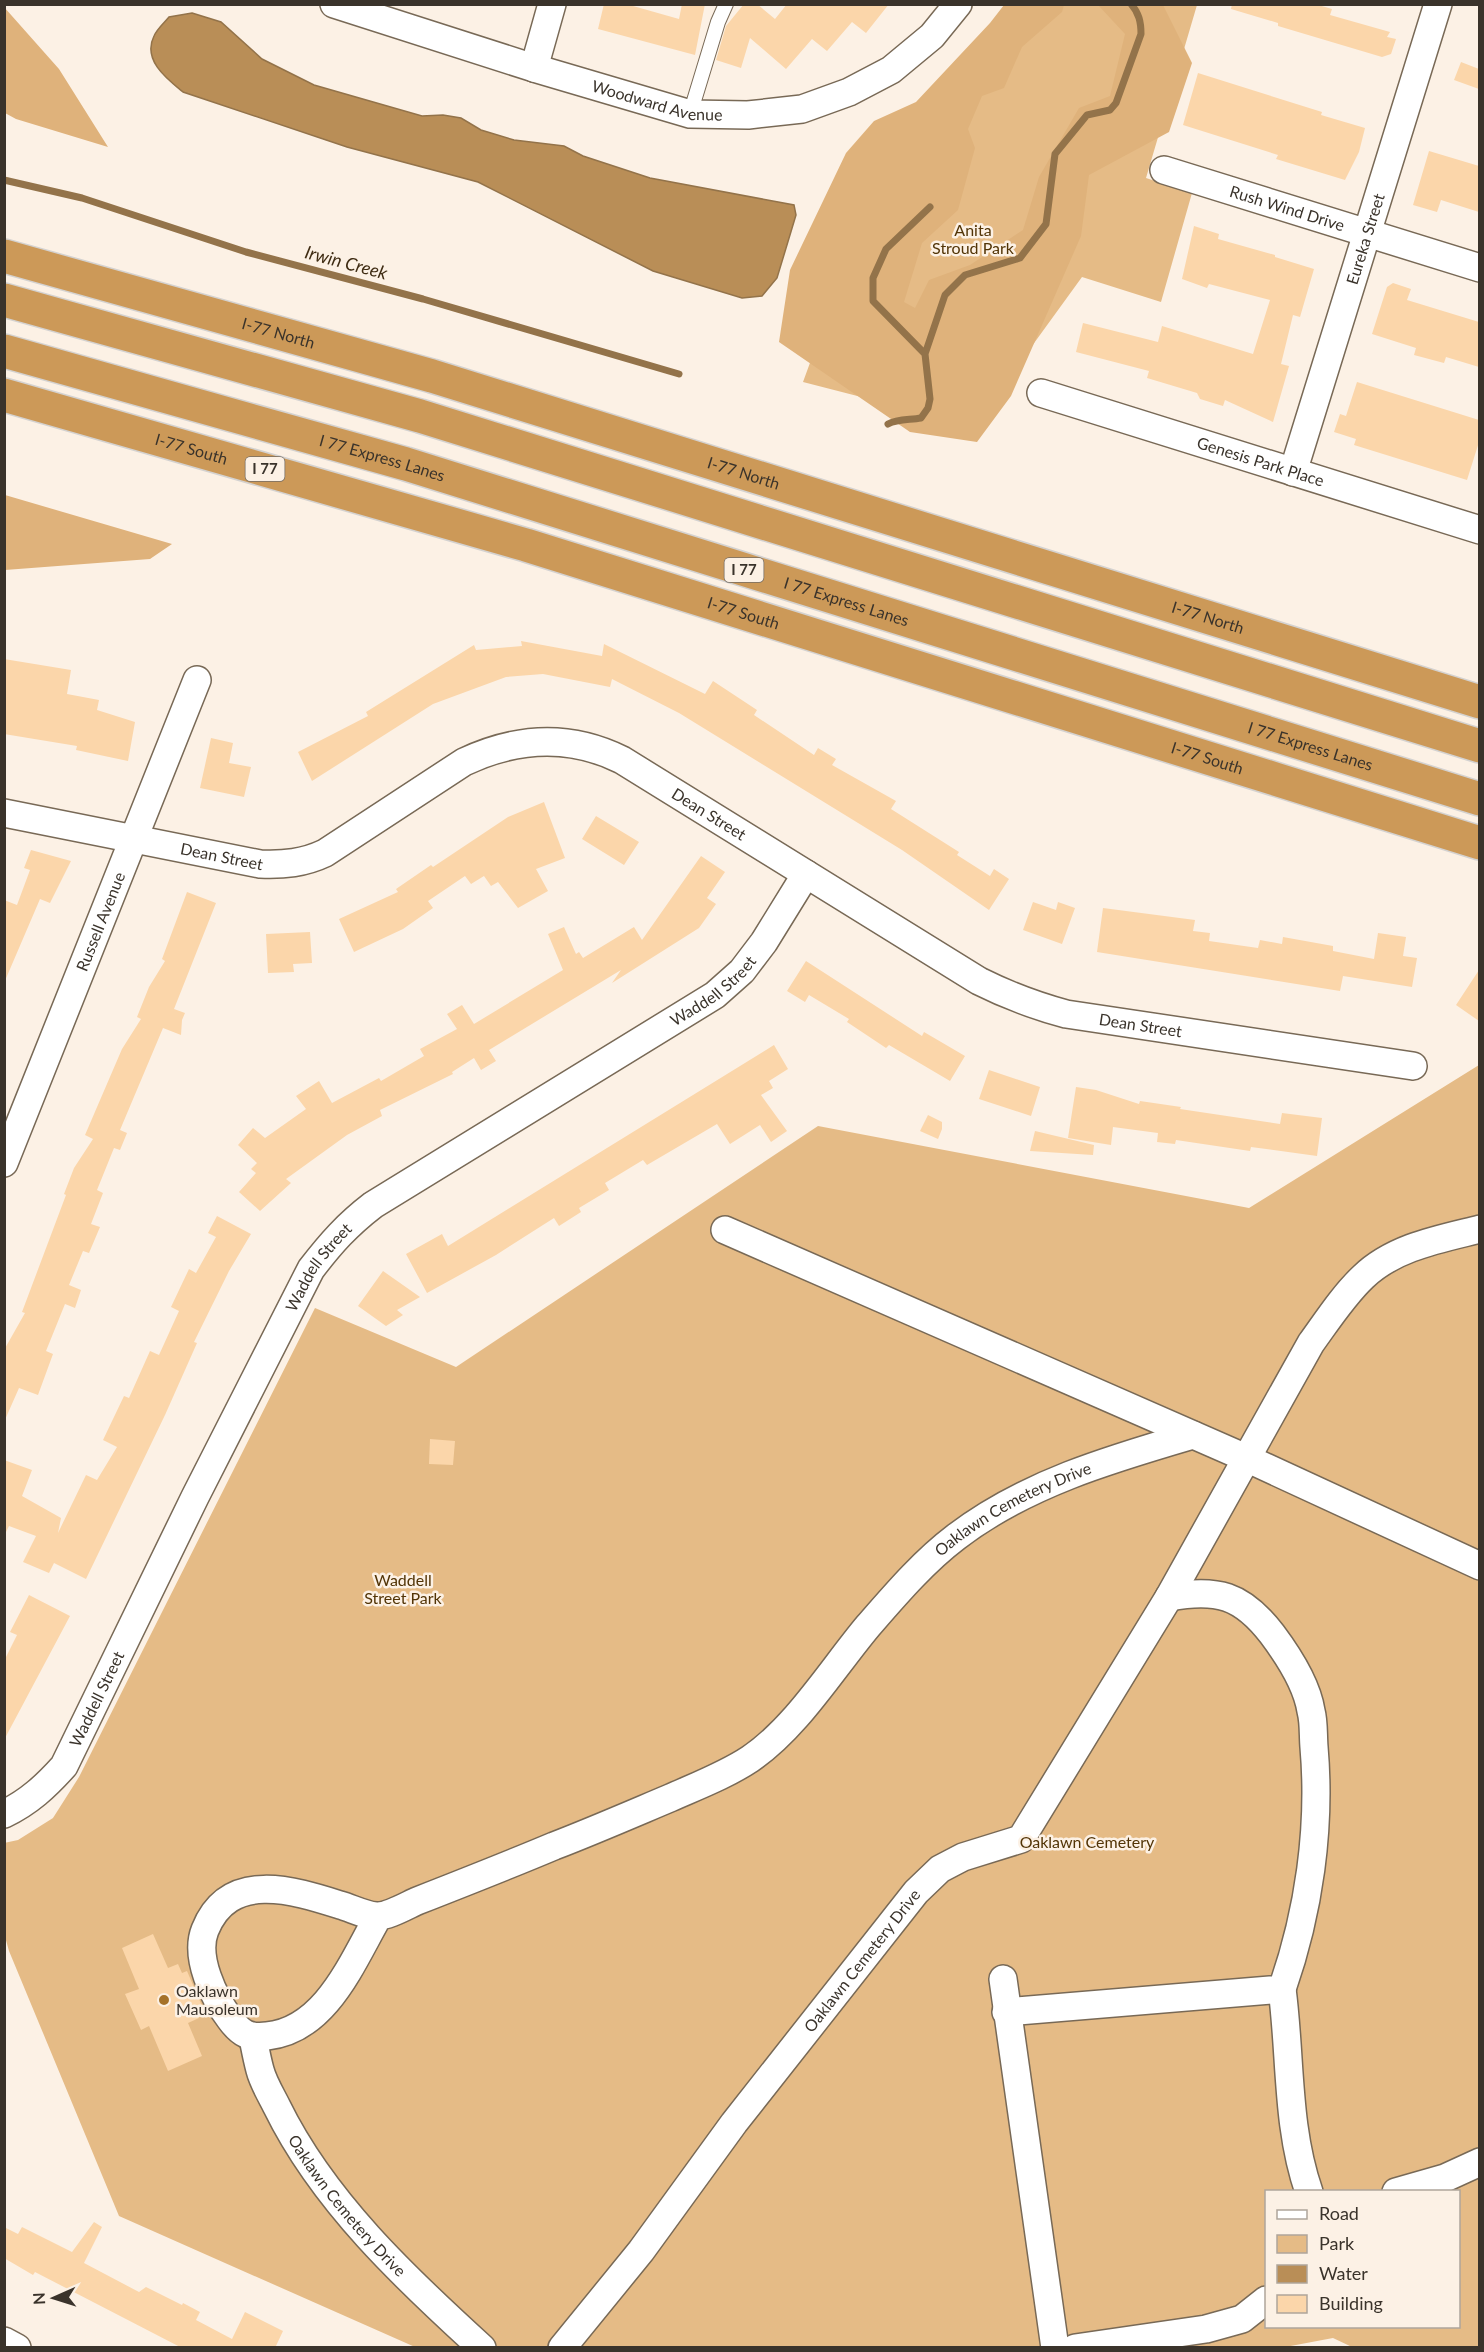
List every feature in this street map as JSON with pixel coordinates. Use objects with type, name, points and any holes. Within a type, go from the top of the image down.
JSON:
[{"type":"highway","name":"I-77 North","points":[[4,256],[432,376],[1479,702]]},
{"type":"highway","points":[[4,300],[420,416],[1479,746]]},
{"type":"highway","name":"I 77 Express Lanes","points":[[4,351],[406,464],[1479,799]]},
{"type":"highway","name":"I-77 South","points":[[4,395],[526,545],[1479,843]]},
{"type":"street","name":"Woodward Avenue","points":[[334,4],[384,12],[534,68],[690,114],[748,115],[802,109],[849,92],[891,70],[932,36],[958,4]]},
{"type":"street","points":[[534,68],[552,4]]},
{"type":"street","name":"Eureka Street","points":[[1293,472],[1438,4]]},
{"type":"street","name":"Rush Wind Drive","points":[[1164,170],[1479,268]]},
{"type":"street","name":"Genesis Park Place","points":[[1041,393],[1479,530]]},
{"type":"street","name":"Russell Avenue","points":[[4,1163],[197,680]]},
{"type":"street","name":"Dean Street","points":[[4,813],[260,864],[296,863],[325,853],[464,762],[480,754],[530,741],[578,743],[622,760],[979,981],[1044,1008],[1066,1014],[1413,1066]]},
{"type":"street","name":"Waddell Street","points":[[4,1814],[43,1789],[64,1766],[195,1497],[311,1269],[332,1240],[373,1205],[715,995],[742,971],[764,942],[806,874]]},
{"type":"street","name":"Oaklawn Cemetery Drive","points":[[562,2348],[641,2251],[735,2123],[916,1892],[940,1869],[963,1857],[1021,1839],[1169,1597],[1311,1343],[1364,1276],[1392,1257],[1421,1244],[1479,1229]]},
{"type":"street","points":[[725,1230],[1246,1458],[1479,1566]]},
{"type":"street","name":"Oaklawn Cemetery Drive","points":[[378,1917],[642,1810],[700,1785],[751,1759],[794,1719],[868,1626],[916,1573],[956,1537],[1006,1504],[1061,1479],[1138,1451],[1193,1435]]},
{"type":"street","points":[[1169,1597],[1198,1592],[1230,1597],[1259,1617],[1290,1658],[1311,1709],[1316,1766],[1315,1846],[1296,1951],[1282,1989],[1288,2033],[1288,2077],[1295,2130],[1309,2190]]},
{"type":"street","points":[[258,1889],[294,1892],[378,1917],[330,1998],[308,2022],[278,2035],[253,2038],[236,2027],[221,2008],[204,1961],[204,1933],[218,1908],[234,1894],[258,1889]]},
{"type":"street","points":[[1003,1978],[1055,2348]]},
{"type":"street","points":[[1006,2012],[1282,1989]]},
{"type":"street","name":"Oaklawn Cemetery Drive","points":[[253,2038],[260,2071],[288,2129],[321,2180],[384,2252],[438,2308],[482,2348]]},
{"type":"street","points":[[1403,2190],[1445,2178],[1479,2162]]},
{"type":"street","points":[[1075,2348],[1206,2329],[1242,2319],[1265,2301]]},
{"type":"street","points":[[4,2341],[17,2348]]},
{"type":"lane","points":[[690,114],[718,22],[726,4]]},
{"type":"green space","name":"Anita Stroud Park","points":[[1027,5],[1197,5],[1146,178],[1192,193],[1161,302],[1082,277],[974,426],[803,382],[881,168]]},
{"type":"green space","name":"Oaklawn Cemetery","points":[[1479,1065],[1479,2347],[1352,2347],[1333,2338],[1280,2348],[415,2347],[119,2216],[9,1951],[4,1933],[4,1843],[18,1840],[53,1818],[79,1777],[315,1308],[456,1367],[818,1126],[1249,1208]]},
{"type":"shaded area","name":"Anita Stroud Park","points":[[1004,5],[1064,5],[1062,12],[1022,47],[1004,88],[982,96],[968,129],[975,148],[958,210],[922,243],[904,302],[915,308],[929,280],[970,265],[1023,230],[1039,177],[1079,108],[1110,96],[1125,34],[1098,5],[1163,5],[1192,63],[1169,132],[1089,175],[1081,236],[1011,396],[977,442],[910,432],[779,342],[790,270],[846,153],[874,121],[916,102]]},
{"type":"shaded area","points":[[4,7],[59,69],[108,147],[16,119],[5,113]]},
{"type":"shaded area","points":[[5,495],[172,544],[150,559],[5,570]]},
{"type":"water","points":[[192,13],[221,22],[262,59],[314,85],[422,116],[443,115],[461,118],[481,130],[514,140],[564,146],[583,156],[650,178],[794,205],[796,215],[777,278],[762,296],[742,298],[653,271],[478,182],[347,147],[183,92],[158,68],[151,53],[151,45],[157,31],[169,17]]},
{"type":"building","points":[[604,4],[626,4],[679,19],[682,4],[705,4],[695,55],[598,29]]},
{"type":"building","points":[[744,4],[757,4],[775,19],[787,4],[889,4],[866,33],[852,22],[827,51],[812,39],[786,69],[750,38],[741,68],[716,60],[726,26]]},
{"type":"building","points":[[1232,4],[1315,4],[1332,9],[1330,15],[1390,32],[1387,37],[1396,39],[1391,54],[1382,57],[1278,26],[1278,23],[1231,9]]},
{"type":"building","points":[[1461,62],[1479,69],[1479,89],[1454,80]]},
{"type":"building","points":[[1198,73],[1365,128],[1359,152],[1345,180],[1276,159],[1278,155],[1183,125]]},
{"type":"building","points":[[1429,151],[1479,166],[1479,212],[1441,200],[1437,212],[1413,205]]},
{"type":"building","points":[[1194,226],[1219,234],[1218,239],[1314,269],[1300,317],[1293,315],[1281,364],[1289,366],[1273,422],[1225,400],[1223,406],[1200,399],[1197,393],[1147,378],[1149,371],[1076,352],[1083,323],[1158,342],[1162,326],[1253,354],[1270,300],[1209,284],[1207,288],[1182,279]]},
{"type":"building","points":[[1393,283],[1411,289],[1407,300],[1479,322],[1479,367],[1446,357],[1444,363],[1414,355],[1416,348],[1372,334],[1387,287]]},
{"type":"building","points":[[1357,382],[1479,420],[1479,442],[1467,480],[1354,445],[1356,439],[1334,432],[1340,414],[1346,416]]},
{"type":"building","points":[[521,641],[602,656],[604,644],[705,694],[713,681],[757,710],[754,715],[814,755],[818,748],[836,759],[832,765],[896,801],[891,809],[959,852],[957,855],[990,876],[994,869],[1009,879],[989,910],[902,850],[679,713],[612,679],[610,687],[543,674],[506,677],[433,704],[312,781],[298,752],[368,716],[366,712],[474,645],[476,650],[522,646]]},
{"type":"building","points":[[4,659],[71,670],[67,694],[99,700],[97,710],[135,722],[128,761],[76,750],[77,746],[4,734]]},
{"type":"building","points":[[211,738],[233,743],[229,763],[251,767],[244,797],[200,788]]},
{"type":"building","points":[[544,802],[565,858],[536,869],[548,891],[518,908],[498,882],[491,886],[484,876],[471,884],[465,876],[428,901],[433,908],[403,929],[354,952],[339,919],[398,892],[396,889],[431,865],[433,867],[508,817]]},
{"type":"building","points":[[596,816],[639,842],[624,865],[582,839]]},
{"type":"building","points":[[31,850],[71,861],[50,903],[40,899],[4,983],[4,900],[17,905],[30,870],[24,868]]},
{"type":"building","points":[[701,856],[725,872],[707,898],[716,904],[699,928],[612,983],[621,970],[489,1050],[496,1061],[481,1070],[474,1058],[452,1072],[453,1074],[380,1110],[382,1116],[347,1135],[286,1179],[291,1183],[260,1211],[239,1192],[256,1173],[251,1169],[257,1163],[238,1145],[253,1128],[265,1138],[306,1109],[296,1096],[319,1081],[332,1103],[379,1078],[381,1081],[424,1056],[420,1049],[457,1029],[447,1014],[462,1005],[474,1024],[563,970],[548,934],[564,927],[576,954],[579,952],[583,958],[634,927],[642,940]]},
{"type":"building","points":[[187,892],[216,903],[174,1009],[185,1013],[181,1035],[163,1028],[120,1130],[127,1133],[120,1150],[114,1148],[97,1190],[103,1193],[91,1224],[100,1227],[89,1253],[83,1251],[69,1285],[81,1290],[75,1308],[65,1304],[46,1351],[53,1354],[38,1395],[19,1388],[4,1422],[4,1350],[25,1313],[22,1312],[74,1168],[93,1139],[85,1135],[122,1049],[141,1019],[137,1017],[149,987],[165,961],[162,959]]},
{"type":"building","points":[[1033,902],[1056,910],[1058,902],[1075,908],[1062,944],[1023,930]]},
{"type":"building","points":[[1103,908],[1195,920],[1193,931],[1210,933],[1209,941],[1258,948],[1260,940],[1282,944],[1283,937],[1333,946],[1333,951],[1374,959],[1378,933],[1406,937],[1403,956],[1417,958],[1412,987],[1343,976],[1340,991],[1097,952]]},
{"type":"building","points":[[310,932],[312,963],[293,964],[294,972],[268,973],[266,934]]},
{"type":"building","points":[[806,961],[922,1036],[924,1032],[965,1056],[950,1081],[889,1045],[886,1048],[847,1022],[849,1019],[809,995],[805,1002],[787,991]]},
{"type":"building","points":[[1479,970],[1479,1021],[1456,1005]]},
{"type":"building","points":[[774,1045],[788,1069],[769,1081],[773,1088],[761,1095],[787,1131],[771,1142],[760,1125],[730,1144],[717,1124],[647,1165],[643,1160],[605,1183],[609,1190],[579,1208],[581,1212],[559,1226],[554,1218],[496,1255],[427,1293],[406,1254],[442,1234],[448,1246]]},
{"type":"building","points":[[989,1070],[1040,1087],[1031,1116],[979,1099]]},
{"type":"building","points":[[1076,1087],[1096,1090],[1139,1104],[1140,1101],[1280,1124],[1282,1113],[1322,1118],[1317,1156],[1251,1147],[1250,1151],[1176,1140],[1175,1144],[1157,1142],[1158,1133],[1113,1127],[1111,1145],[1068,1138]]},
{"type":"building","points":[[928,1115],[942,1122],[938,1139],[920,1131]]},
{"type":"building","points":[[1035,1131],[1094,1145],[1093,1155],[1030,1151]]},
{"type":"building","points":[[217,1216],[251,1234],[229,1271],[194,1342],[197,1343],[165,1415],[86,1579],[54,1563],[49,1573],[23,1562],[36,1536],[9,1526],[4,1536],[4,1460],[32,1470],[22,1496],[61,1518],[58,1533],[86,1475],[97,1480],[117,1447],[103,1440],[124,1396],[129,1398],[150,1351],[159,1355],[179,1311],[171,1307],[189,1269],[196,1273],[216,1237],[208,1233]]},
{"type":"building","points":[[383,1271],[420,1297],[397,1310],[403,1315],[386,1326],[358,1306]]},
{"type":"building","points":[[430,1439],[455,1441],[453,1465],[429,1464]]},
{"type":"building","points":[[29,1595],[70,1616],[4,1740],[4,1661],[17,1635],[10,1632]]},
{"type":"building","name":"Oaklawn Mausoleum","points":[[153,1934],[168,1968],[178,1964],[182,1973],[187,1971],[202,2006],[195,2009],[199,2018],[188,2023],[202,2056],[168,2071],[149,2026],[141,2030],[125,1994],[139,1989],[122,1948]]},
{"type":"building","points":[[94,2222],[102,2227],[84,2263],[139,2292],[146,2287],[182,2305],[183,2303],[200,2312],[196,2320],[232,2339],[245,2312],[283,2331],[275,2348],[182,2348],[35,2272],[33,2275],[4,2258],[4,2227],[18,2234],[22,2227],[72,2252]]},
{"type":"waterway","points":[[888,424],[899,420],[921,418],[928,408],[930,399],[925,354],[945,295],[965,275],[1020,258],[1046,224],[1055,154],[1087,115],[1110,110],[1116,103],[1141,34],[1139,18],[1131,4]]},
{"type":"waterway","name":"Irwin Creek","points":[[4,180],[82,198],[246,252],[423,299],[679,374]]},
{"type":"waterway","points":[[925,354],[873,301],[873,278],[886,249],[930,207]]},
{"type":"place","name":"Oaklawn Mausoleum","points":[[164,2000]]},
{"type":"park label","name":"Waddell Street Park","points":[[403,1589]]}]
